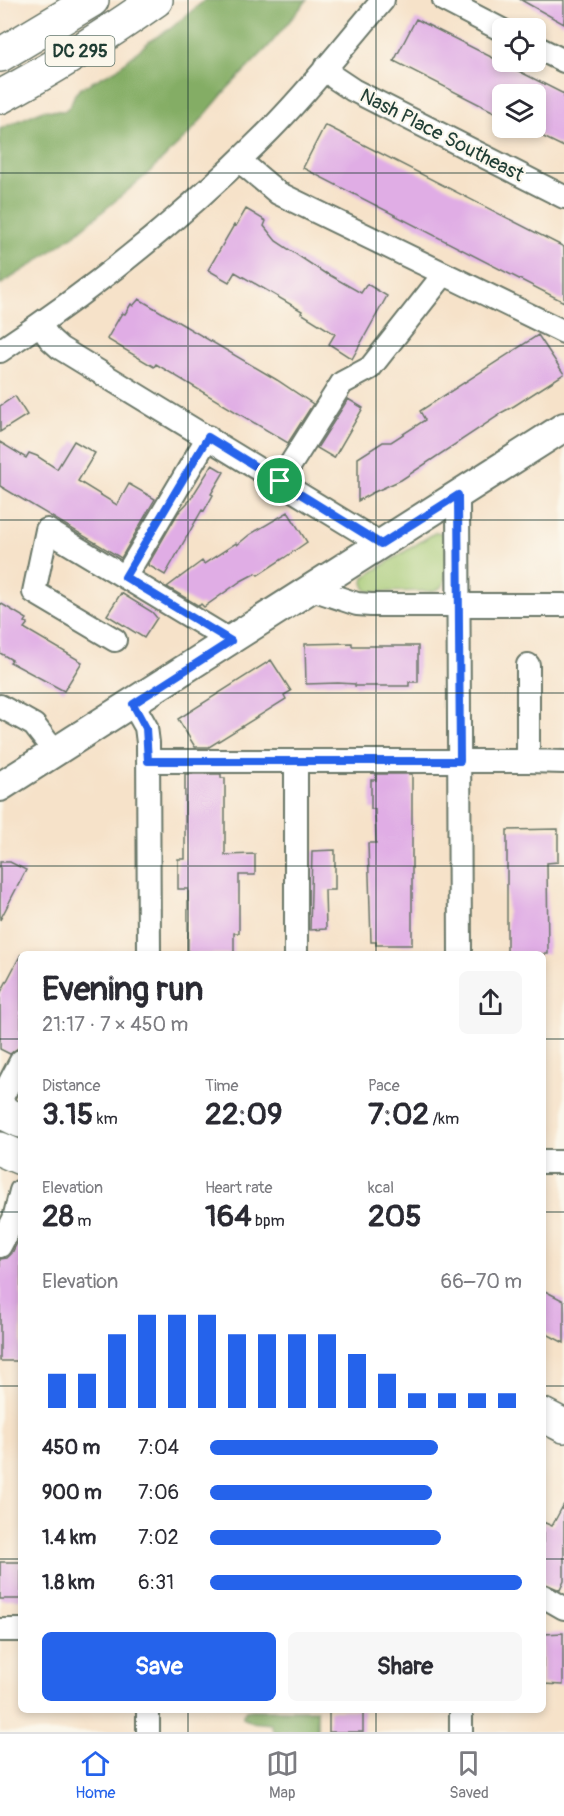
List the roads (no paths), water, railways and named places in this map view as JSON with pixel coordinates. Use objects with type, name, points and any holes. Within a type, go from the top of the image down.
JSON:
[{"type":"highway","name":"DC 295","points":[[0,55],[92,0]]},
{"type":"highway","name":"DC 295","points":[[0,97],[95,42],[156,0]]},
{"type":"highway","points":[[0,1111],[18,1120]]},
{"type":"highway","points":[[0,1149],[18,1157]]},
{"type":"highway","points":[[546,1417],[564,1426]]},
{"type":"main road","points":[[0,787],[564,428]]},
{"type":"street","points":[[0,351],[40,325],[149,243],[240,161],[271,130],[383,0]]},
{"type":"street","points":[[444,0],[492,25]]},
{"type":"street","points":[[546,52],[564,61]]},
{"type":"street","name":"Nash Place Southeast","points":[[325,68],[353,90],[564,197]]},
{"type":"street","points":[[240,161],[278,193],[564,332]]},
{"type":"street","points":[[280,481],[342,383],[370,368],[444,274]]},
{"type":"street","points":[[40,325],[60,348],[381,544]]},
{"type":"street","points":[[125,577],[208,437]]},
{"type":"street","points":[[458,495],[460,951]]},
{"type":"street","points":[[115,640],[34,592],[47,530],[231,641]]},
{"type":"street","points":[[312,589],[357,604],[564,604]]},
{"type":"street","points":[[528,665],[528,761]]},
{"type":"street","points":[[133,704],[146,728],[149,951]]},
{"type":"street","points":[[0,706],[34,726],[55,752]]},
{"type":"street","points":[[148,761],[564,762]]},
{"type":"street","points":[[296,761],[296,951]]},
{"type":"street","points":[[0,1101],[18,1067]]},
{"type":"street","points":[[546,1162],[564,1162]]},
{"type":"street","points":[[0,1246],[14,1220],[18,1203]]},
{"type":"street","points":[[546,1598],[564,1608]]},
{"type":"street","points":[[0,1630],[18,1630]]},
{"type":"street","points":[[148,1713],[148,1732]]},
{"type":"street","points":[[461,1713],[461,1732]]}]
